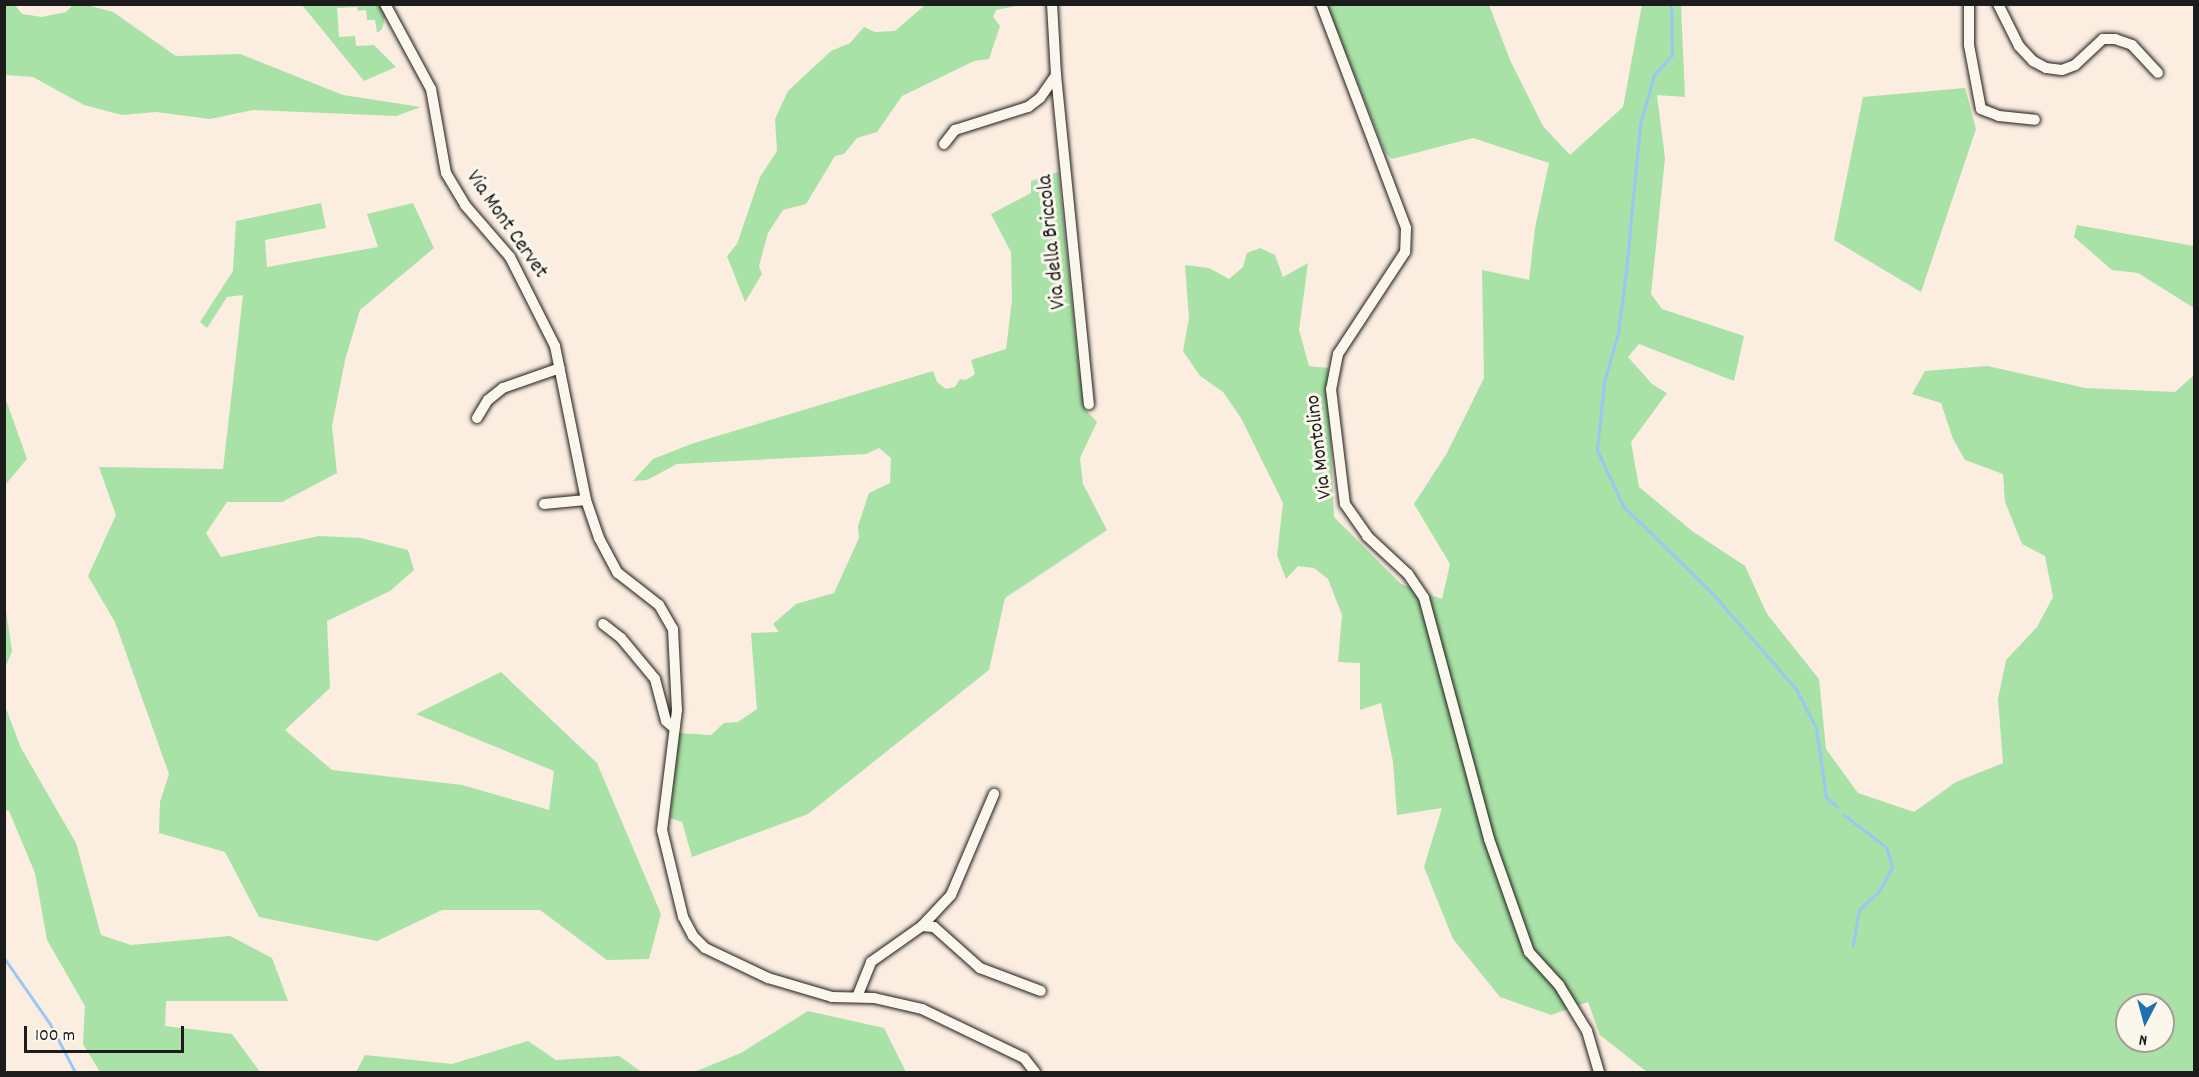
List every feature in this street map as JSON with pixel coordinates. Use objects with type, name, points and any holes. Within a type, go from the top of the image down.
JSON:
[{"type":"street","name":"Via Mont Cervet","points":[[386,4],[430,89],[446,173],[465,205],[510,257],[536,301],[560,368],[586,500],[599,538],[618,573],[659,604],[673,629],[674,728],[662,830],[683,917],[693,936],[705,948],[768,978],[832,997],[857,997],[922,1009],[969,1028],[1024,1058],[1035,1072]]},
{"type":"street","name":"Via della Briccola","points":[[1052,4],[1056,75],[1089,404]]},
{"type":"street","name":"Via Montolino","points":[[1321,4],[1406,228],[1406,252],[1338,354],[1331,389],[1345,504],[1367,536],[1408,574],[1424,598],[1489,839],[1529,952],[1559,985],[1587,1031],[1599,1072]]},
{"type":"street","points":[[1969,4],[1969,45],[1981,109],[1999,116],[2035,120]]},
{"type":"street","points":[[1998,4],[2019,46],[2033,61],[2046,68],[2062,70],[2075,65],[2103,39],[2115,39],[2132,45],[2158,73]]},
{"type":"street","points":[[944,144],[955,130],[1028,107],[1056,75]]},
{"type":"street","points":[[477,418],[488,400],[503,388],[560,368]]},
{"type":"street","points":[[544,504],[586,500]]},
{"type":"street","points":[[603,624],[621,638],[655,679],[666,721],[674,728]]},
{"type":"street","points":[[857,997],[871,962],[922,926],[951,895],[994,794]]},
{"type":"street","points":[[922,926],[934,927],[980,968],[1041,991]]},
{"type":"green space","points":[[5,4],[15,5],[22,14],[42,17],[66,12],[73,5],[87,5],[113,12],[176,56],[240,54],[343,95],[421,107],[396,116],[253,110],[210,119],[156,112],[122,115],[84,105],[33,77],[5,75]]},
{"type":"green space","points":[[302,5],[381,5],[386,14],[382,29],[377,33],[375,20],[367,20],[366,10],[358,11],[357,7],[337,8],[339,37],[355,36],[356,46],[374,45],[396,67],[364,81]]},
{"type":"green space","points":[[925,5],[1021,5],[996,10],[993,17],[1000,26],[989,59],[974,61],[902,96],[877,132],[857,138],[844,154],[835,156],[806,204],[783,210],[768,233],[759,266],[762,274],[745,302],[727,256],[737,244],[760,177],[777,151],[775,119],[788,91],[831,51],[850,43],[864,27],[875,32],[895,31]]},
{"type":"green space","points":[[1327,5],[1489,5],[1510,60],[1543,126],[1570,155],[1623,107],[1642,5],[1681,5],[1685,97],[1657,95],[1665,158],[1651,294],[1662,309],[1744,336],[1734,381],[1639,344],[1628,357],[1652,384],[1667,393],[1631,442],[1639,487],[1692,531],[1745,566],[1767,614],[1819,679],[1826,749],[1858,793],[1914,812],[1956,782],[2003,763],[1998,699],[2006,660],[2037,627],[2053,597],[2045,556],[2022,544],[2005,502],[2003,474],[1965,460],[1953,439],[1941,403],[1912,394],[1925,371],[1988,366],[2085,388],[2175,392],[2194,375],[2194,1072],[1647,1072],[1600,1035],[1588,1002],[1551,1015],[1500,997],[1453,939],[1424,867],[1442,808],[1397,815],[1393,762],[1381,703],[1360,710],[1360,663],[1338,662],[1342,615],[1328,579],[1314,568],[1298,566],[1286,579],[1277,555],[1283,503],[1241,418],[1223,392],[1200,376],[1183,351],[1189,318],[1185,265],[1209,268],[1229,279],[1243,267],[1247,253],[1260,248],[1275,255],[1283,277],[1308,263],[1299,330],[1309,366],[1328,368],[1334,517],[1401,584],[1442,599],[1450,564],[1414,504],[1447,453],[1484,378],[1482,270],[1529,280],[1535,228],[1549,163],[1473,138],[1392,159],[1385,152]]},
{"type":"green space","points":[[1965,88],[1976,129],[1921,292],[1834,240],[1863,97]]},
{"type":"green space","points":[[1058,172],[1079,369],[1086,410],[1097,422],[1080,458],[1083,484],[1107,530],[1005,598],[989,670],[808,814],[692,857],[682,822],[670,818],[679,733],[711,735],[724,723],[738,722],[757,709],[751,633],[779,632],[773,624],[796,604],[834,593],[859,538],[858,526],[869,493],[890,483],[891,458],[879,448],[866,454],[677,464],[647,480],[633,481],[653,459],[694,443],[933,371],[937,382],[946,389],[955,387],[960,379],[966,380],[975,374],[971,360],[1006,349],[1012,300],[1011,252],[991,214],[1031,193],[1031,181]]},
{"type":"green space","points":[[321,203],[326,228],[265,240],[267,267],[378,247],[367,214],[413,203],[434,248],[360,310],[345,360],[332,426],[337,473],[282,502],[227,502],[206,533],[221,557],[319,536],[361,538],[408,550],[414,570],[390,591],[327,621],[330,688],[285,730],[332,770],[462,785],[549,810],[554,771],[416,714],[501,672],[597,763],[661,914],[649,959],[607,960],[540,910],[442,910],[377,941],[259,917],[225,852],[159,833],[160,802],[169,774],[115,622],[88,576],[116,515],[99,467],[223,469],[243,295],[227,297],[207,328],[200,322],[233,271],[236,221]]},
{"type":"green space","points":[[2077,225],[2194,246],[2194,308],[2138,273],[2112,270],[2074,237]]},
{"type":"green space","points":[[5,397],[27,459],[4,485]]},
{"type":"green space","points":[[4,598],[12,651],[5,668],[4,668]]},
{"type":"green space","points":[[5,706],[21,748],[76,843],[101,935],[131,945],[230,936],[272,958],[288,1001],[166,1001],[165,1026],[232,1034],[260,1072],[100,1072],[83,1044],[85,1006],[47,940],[35,873],[9,811],[5,810]]},
{"type":"green space","points":[[808,1011],[884,1028],[906,1072],[694,1072],[741,1053]]},
{"type":"green space","points":[[528,1041],[556,1060],[619,1056],[642,1072],[356,1072],[365,1055],[452,1064]]},
{"type":"waterway","points":[[1671,4],[1672,55],[1654,75],[1640,124],[1618,333],[1604,382],[1597,450],[1623,506],[1711,592],[1796,689],[1816,728],[1826,797],[1837,807]]},
{"type":"waterway","points":[[1844,815],[1886,847],[1892,867],[1880,890],[1859,910],[1853,945]]},
{"type":"waterway","points":[[4,958],[50,1024],[75,1072]]}]
